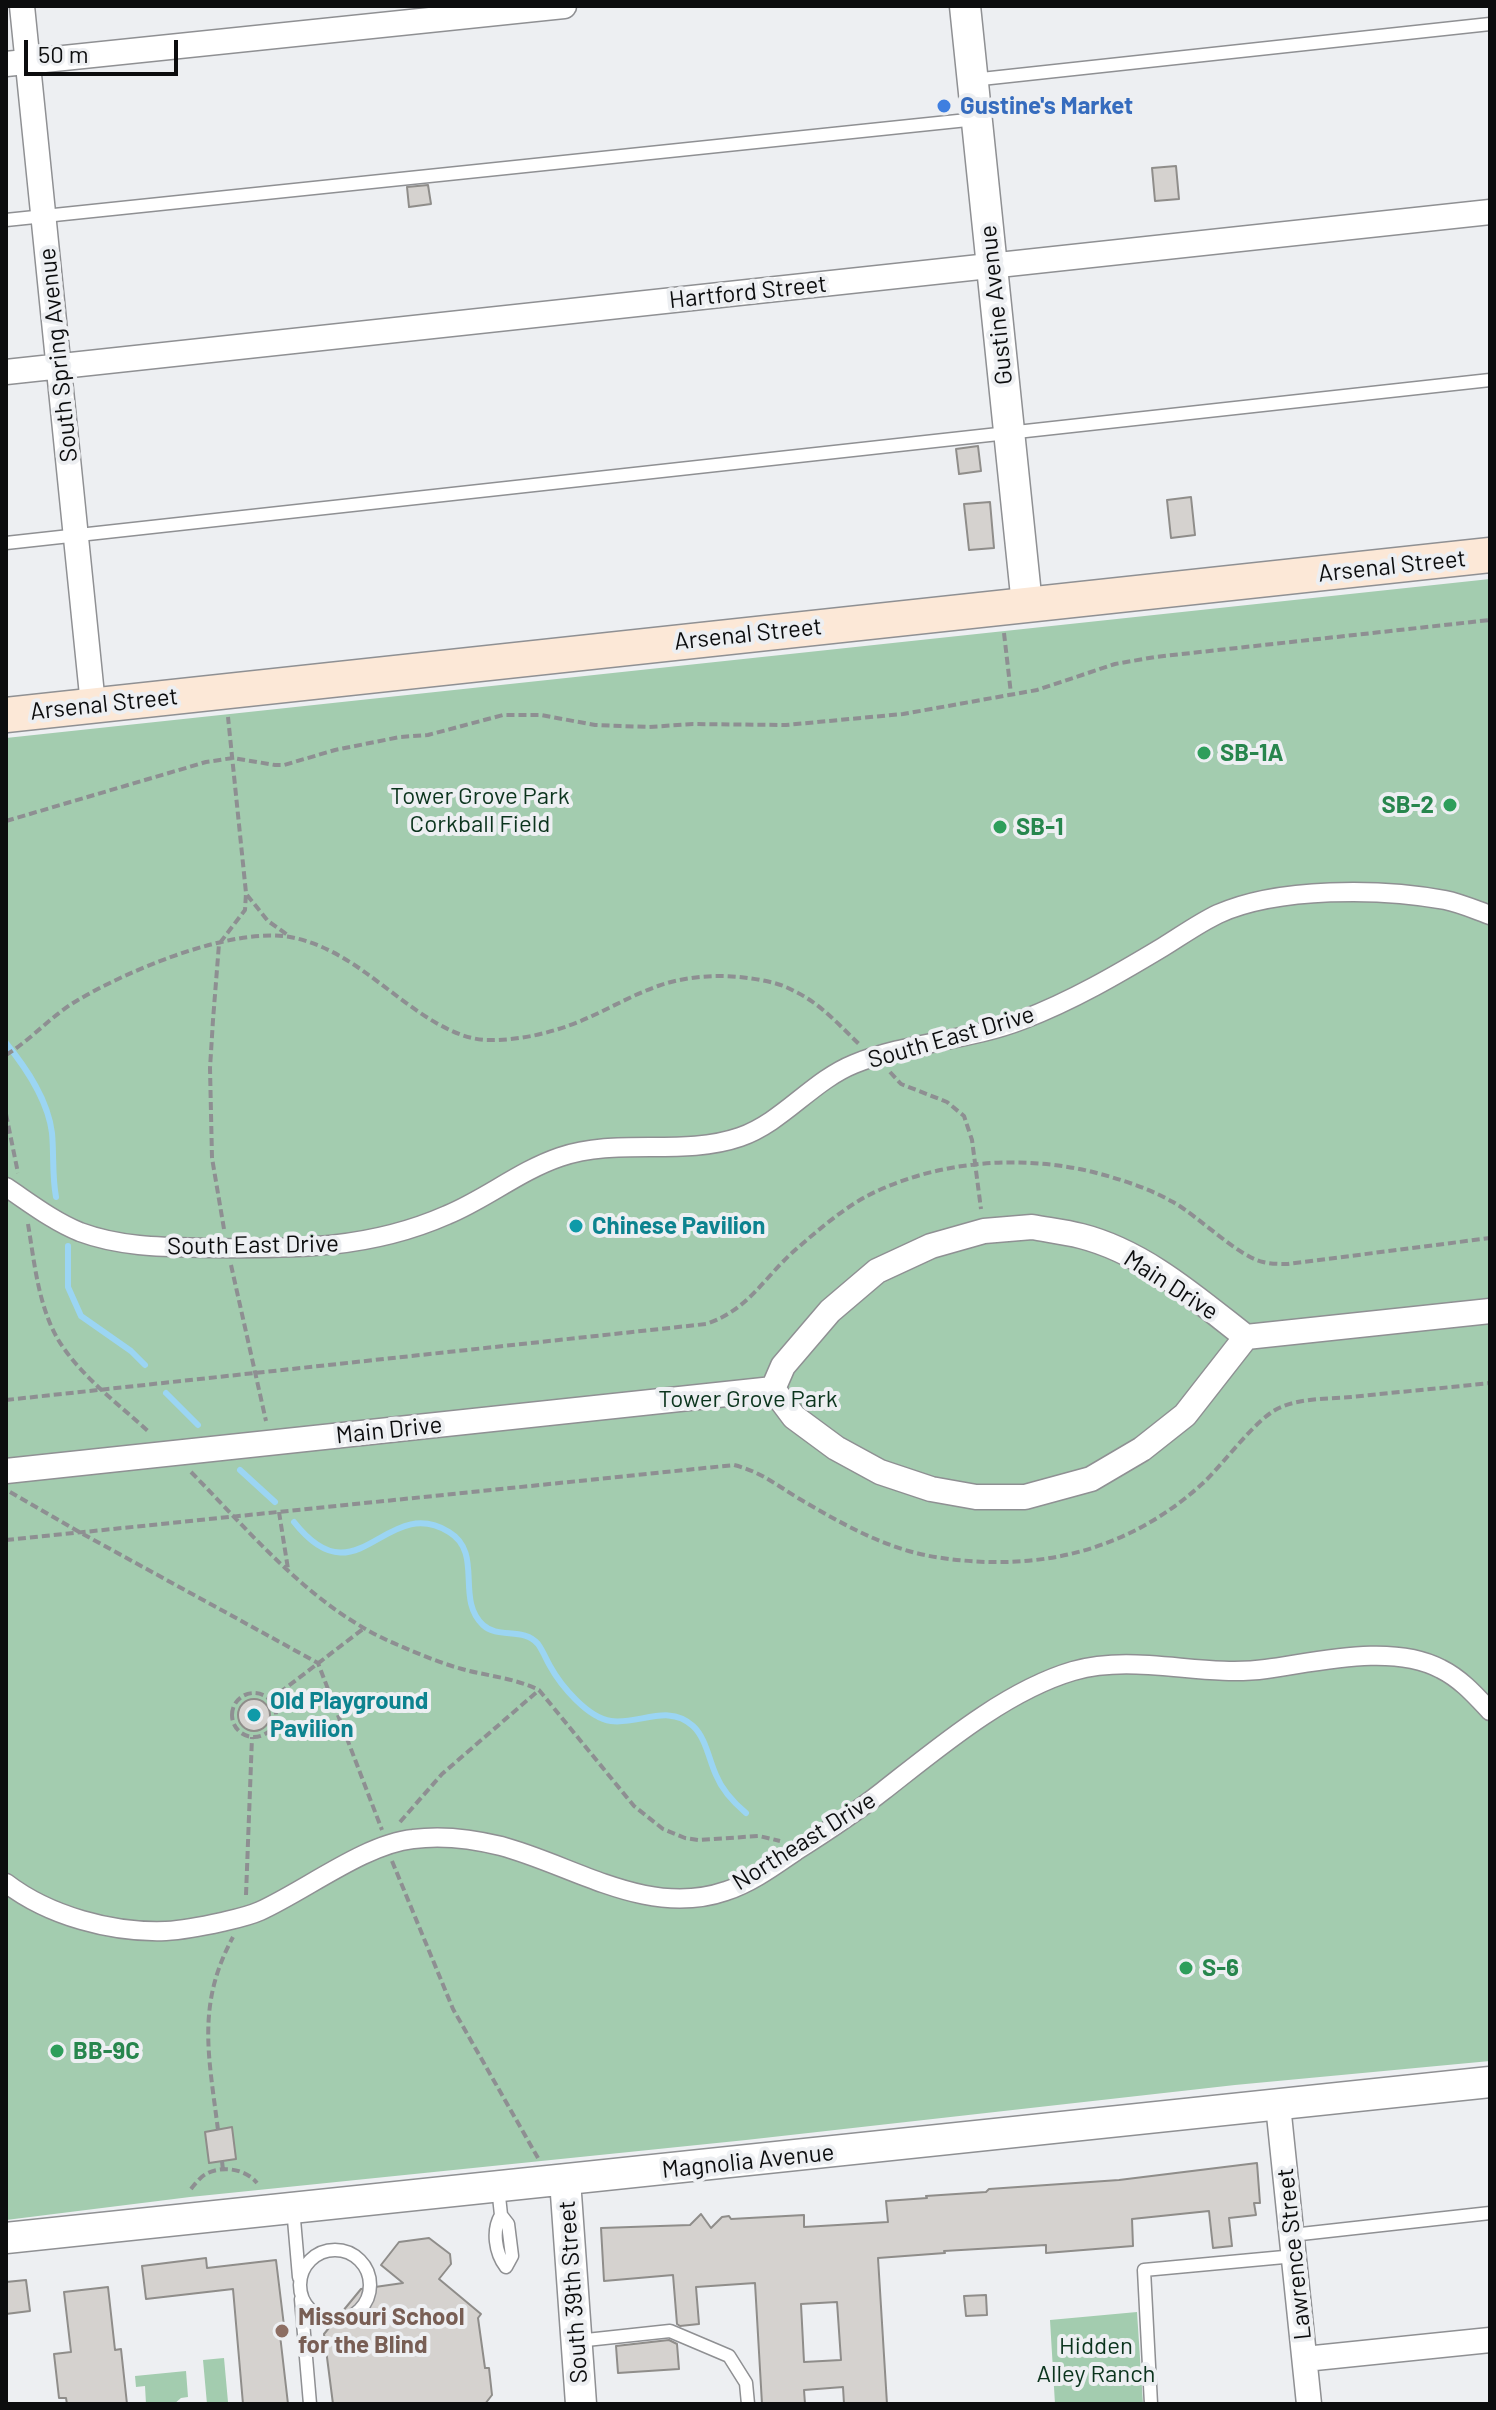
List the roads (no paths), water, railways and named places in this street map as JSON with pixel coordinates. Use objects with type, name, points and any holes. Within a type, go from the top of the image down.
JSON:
[{"type":"main road","name":"Arsenal Street","points":[[6,715],[1490,555]]},
{"type":"street","name":"South Spring Avenue","points":[[22,6],[17,63],[44,216],[93,705]]},
{"type":"street","points":[[17,63],[564,6]]},
{"type":"street","name":"Gustine Avenue","points":[[965,6],[1027,605]]},
{"type":"street","name":"Hartford Street","points":[[6,372],[1490,212]]},
{"type":"street","name":"South East Drive","points":[[6,1187],[52,1219],[81,1232],[143,1247],[296,1249],[369,1241],[448,1215],[532,1168],[562,1156],[607,1148],[693,1147],[742,1136],[761,1127],[837,1073],[891,1051],[1020,1021],[1093,987],[1216,915],[1258,901],[1313,892],[1398,895],[1448,901],[1490,915]]},
{"type":"street","name":"Main Drive","points":[[6,1471],[773,1389],[783,1366],[830,1311],[877,1271],[931,1246],[984,1231],[1032,1227],[1084,1237],[1128,1255],[1182,1287],[1246,1337]]},
{"type":"street","points":[[773,1389],[794,1417],[836,1448],[880,1472],[931,1489],[976,1497],[1025,1497],[1091,1479],[1142,1449],[1185,1415],[1246,1337],[1490,1311]]},
{"type":"street","name":"Northeast Drive","points":[[6,1883],[40,1905],[90,1922],[131,1930],[168,1931],[257,1913],[385,1844],[435,1837],[502,1846],[631,1892],[681,1900],[727,1891],[748,1882],[880,1794],[947,1740],[999,1707],[1050,1679],[1100,1665],[1125,1663],[1245,1672],[1381,1656],[1409,1659],[1437,1666],[1459,1680],[1490,1711]]},
{"type":"street","name":"Magnolia Avenue","points":[[6,2238],[293,2208],[499,2201],[565,2180],[1490,2082]]},
{"type":"street","name":"Lawrence Street","points":[[1278,2105],[1309,2404]]},
{"type":"street","name":"South 39th Street","points":[[565,2180],[581,2404]]},
{"type":"street","points":[[1305,2359],[1490,2340]]},
{"type":"lane","points":[[972,80],[1490,24]]},
{"type":"lane","points":[[6,220],[977,119]]},
{"type":"lane","points":[[6,543],[1490,380]]},
{"type":"lane","points":[[293,2208],[310,2404]]},
{"type":"lane","points":[[1151,2404],[1144,2270],[1490,2213]]},
{"type":"lane","points":[[333,2250],[349,2252],[357,2257],[365,2265],[371,2281],[369,2297],[362,2308],[352,2316],[339,2320],[323,2318],[310,2310],[300,2286],[303,2271],[310,2261],[333,2250]]},
{"type":"lane","points":[[577,2341],[670,2331],[729,2356],[746,2383],[748,2404]]},
{"type":"waterway","points":[[6,1043],[29,1074],[50,1121],[56,1197]]},
{"type":"waterway","points":[[68,1246],[68,1287],[81,1316],[131,1351],[145,1365]]},
{"type":"waterway","points":[[166,1393],[198,1425]]},
{"type":"waterway","points":[[240,1470],[275,1502]]},
{"type":"waterway","points":[[294,1522],[316,1544],[336,1552],[354,1550],[407,1525],[427,1524],[449,1532],[465,1552],[471,1602],[483,1625],[532,1639],[568,1691],[584,1708],[602,1719],[622,1721],[663,1715],[683,1719],[693,1726],[704,1743],[721,1786],[746,1813]]},
{"type":"place","name":"Gustine's Market","points":[[944,106]]},
{"type":"place","name":"SB-1A","points":[[1204,753]]},
{"type":"place","name":"SB-2","points":[[1450,805]]},
{"type":"place","name":"SB-1","points":[[1000,827]]},
{"type":"place","name":"Chinese Pavilion","points":[[576,1226]]},
{"type":"place","name":"Old Playground Pavilion","points":[[254,1715]]},
{"type":"place","name":"S-6","points":[[1186,1968]]},
{"type":"place","name":"BB-9C","points":[[57,2051]]},
{"type":"place","name":"Missouri School for the Blind","points":[[282,2331]]},
{"type":"park label","name":"Tower Grove Park Corkball Field","points":[[480,810]]},
{"type":"park label","name":"Tower Grove Park","points":[[748,1399]]},
{"type":"park label","name":"Hidden Alley Ranch","points":[[1096,2360]]}]
